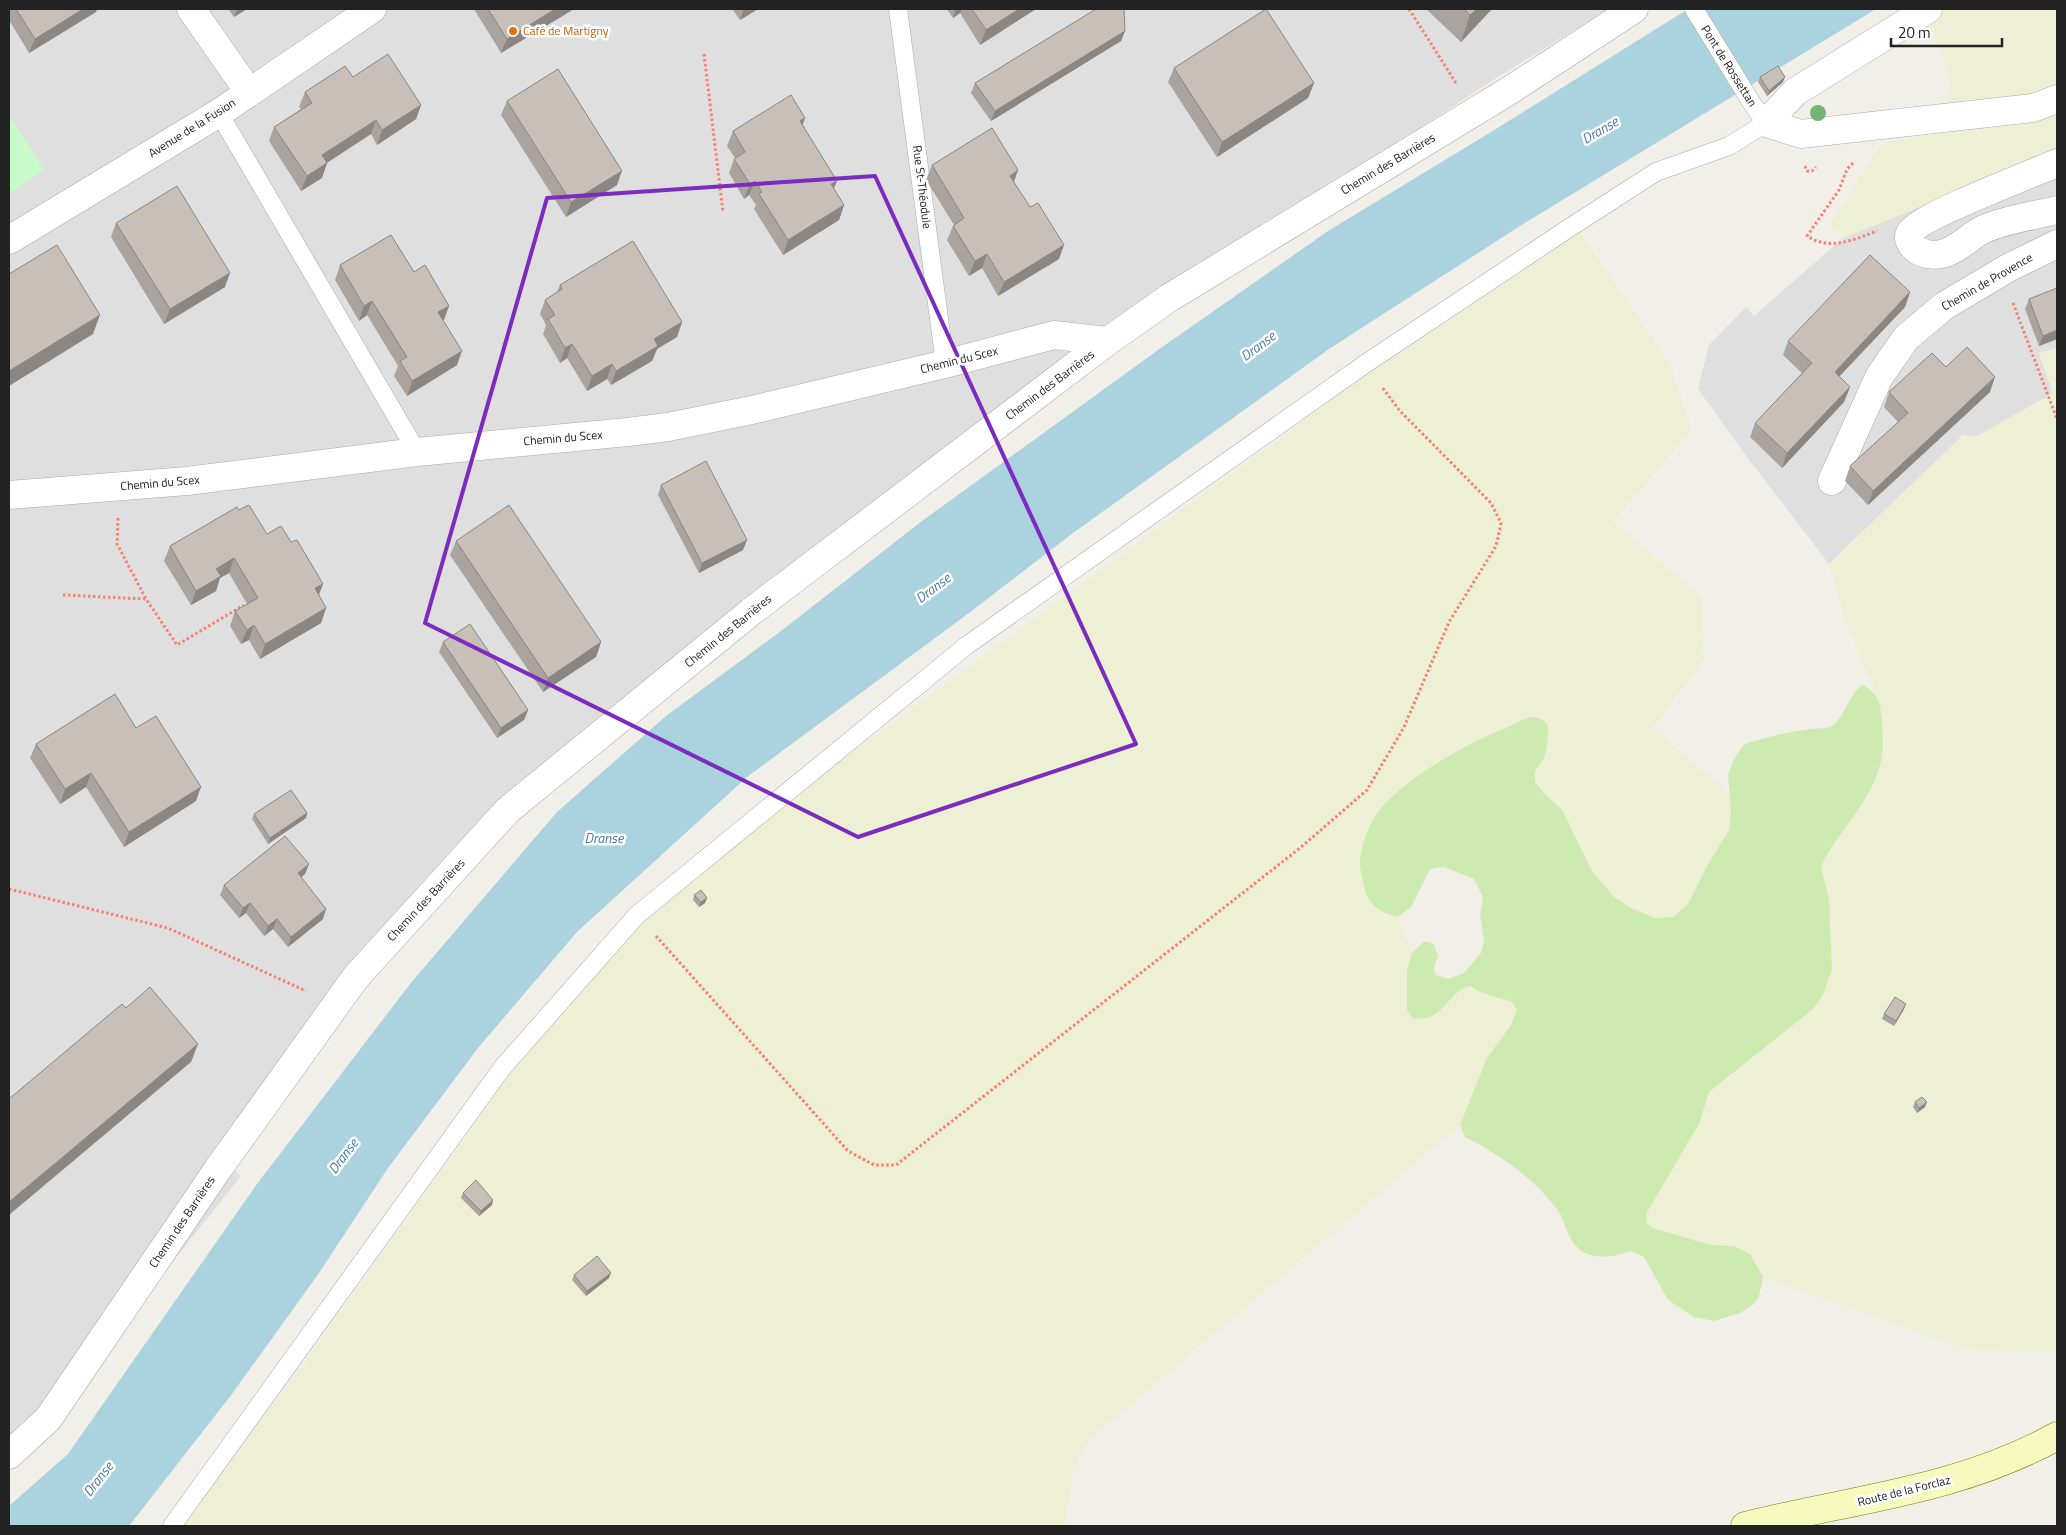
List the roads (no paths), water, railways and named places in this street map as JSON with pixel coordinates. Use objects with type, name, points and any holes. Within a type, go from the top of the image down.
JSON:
[{"type":"main road","name":"Route de la Forclaz","points":[[1745,1526],[1910,1491],[1965,1476],[2017,1457],[2057,1436]]},
{"type":"street","points":[[191,9],[249,92]]},
{"type":"street","name":"Avenue de la Fusion","points":[[9,240],[219,113],[372,9]]},
{"type":"street","name":"Chemin des Barrières","points":[[9,1455],[48,1419],[218,1169],[356,977],[508,810],[752,611],[1169,298],[1474,111],[1634,9]]},
{"type":"street","points":[[1758,112],[1795,92],[1928,9]]},
{"type":"street","points":[[1758,112],[1801,134],[2033,108],[2057,99]]},
{"type":"street","points":[[2057,163],[1919,223],[1910,232],[1909,240],[1916,250],[1922,253],[1941,254],[1950,251],[1975,234],[1994,225],[2057,210]]},
{"type":"street","name":"Chemin de Provence","points":[[1832,481],[1880,377],[1906,338],[1944,306],[2008,268],[2057,244]]},
{"type":"street","name":"Chemin du Scex","points":[[9,495],[187,481],[417,452],[668,427],[752,410],[945,364],[1054,335],[1108,342]]},
{"type":"lane","name":"Rue St-Théodule","points":[[898,9],[945,364]]},
{"type":"lane","name":"Pont de Rossettan","points":[[1694,9],[1758,112]]},
{"type":"lane","points":[[172,1526],[502,1068],[637,915],[966,646],[1365,364],[1569,228],[1656,172],[1730,146],[1758,112]]},
{"type":"lane","points":[[219,113],[417,452]]},
{"type":"water","name":"Dranse","points":[[1688,9],[1876,9],[1520,226],[1329,349],[1073,533],[969,613],[747,777],[577,932],[478,1048],[388,1168],[319,1273],[232,1394],[129,1526],[9,1526],[9,1506],[68,1454],[257,1184],[410,984],[557,812],[666,716],[781,631],[922,521],[1158,350],[1328,231]]},
{"type":"place","name":"Café de Martigny","points":[[513,31]]}]
